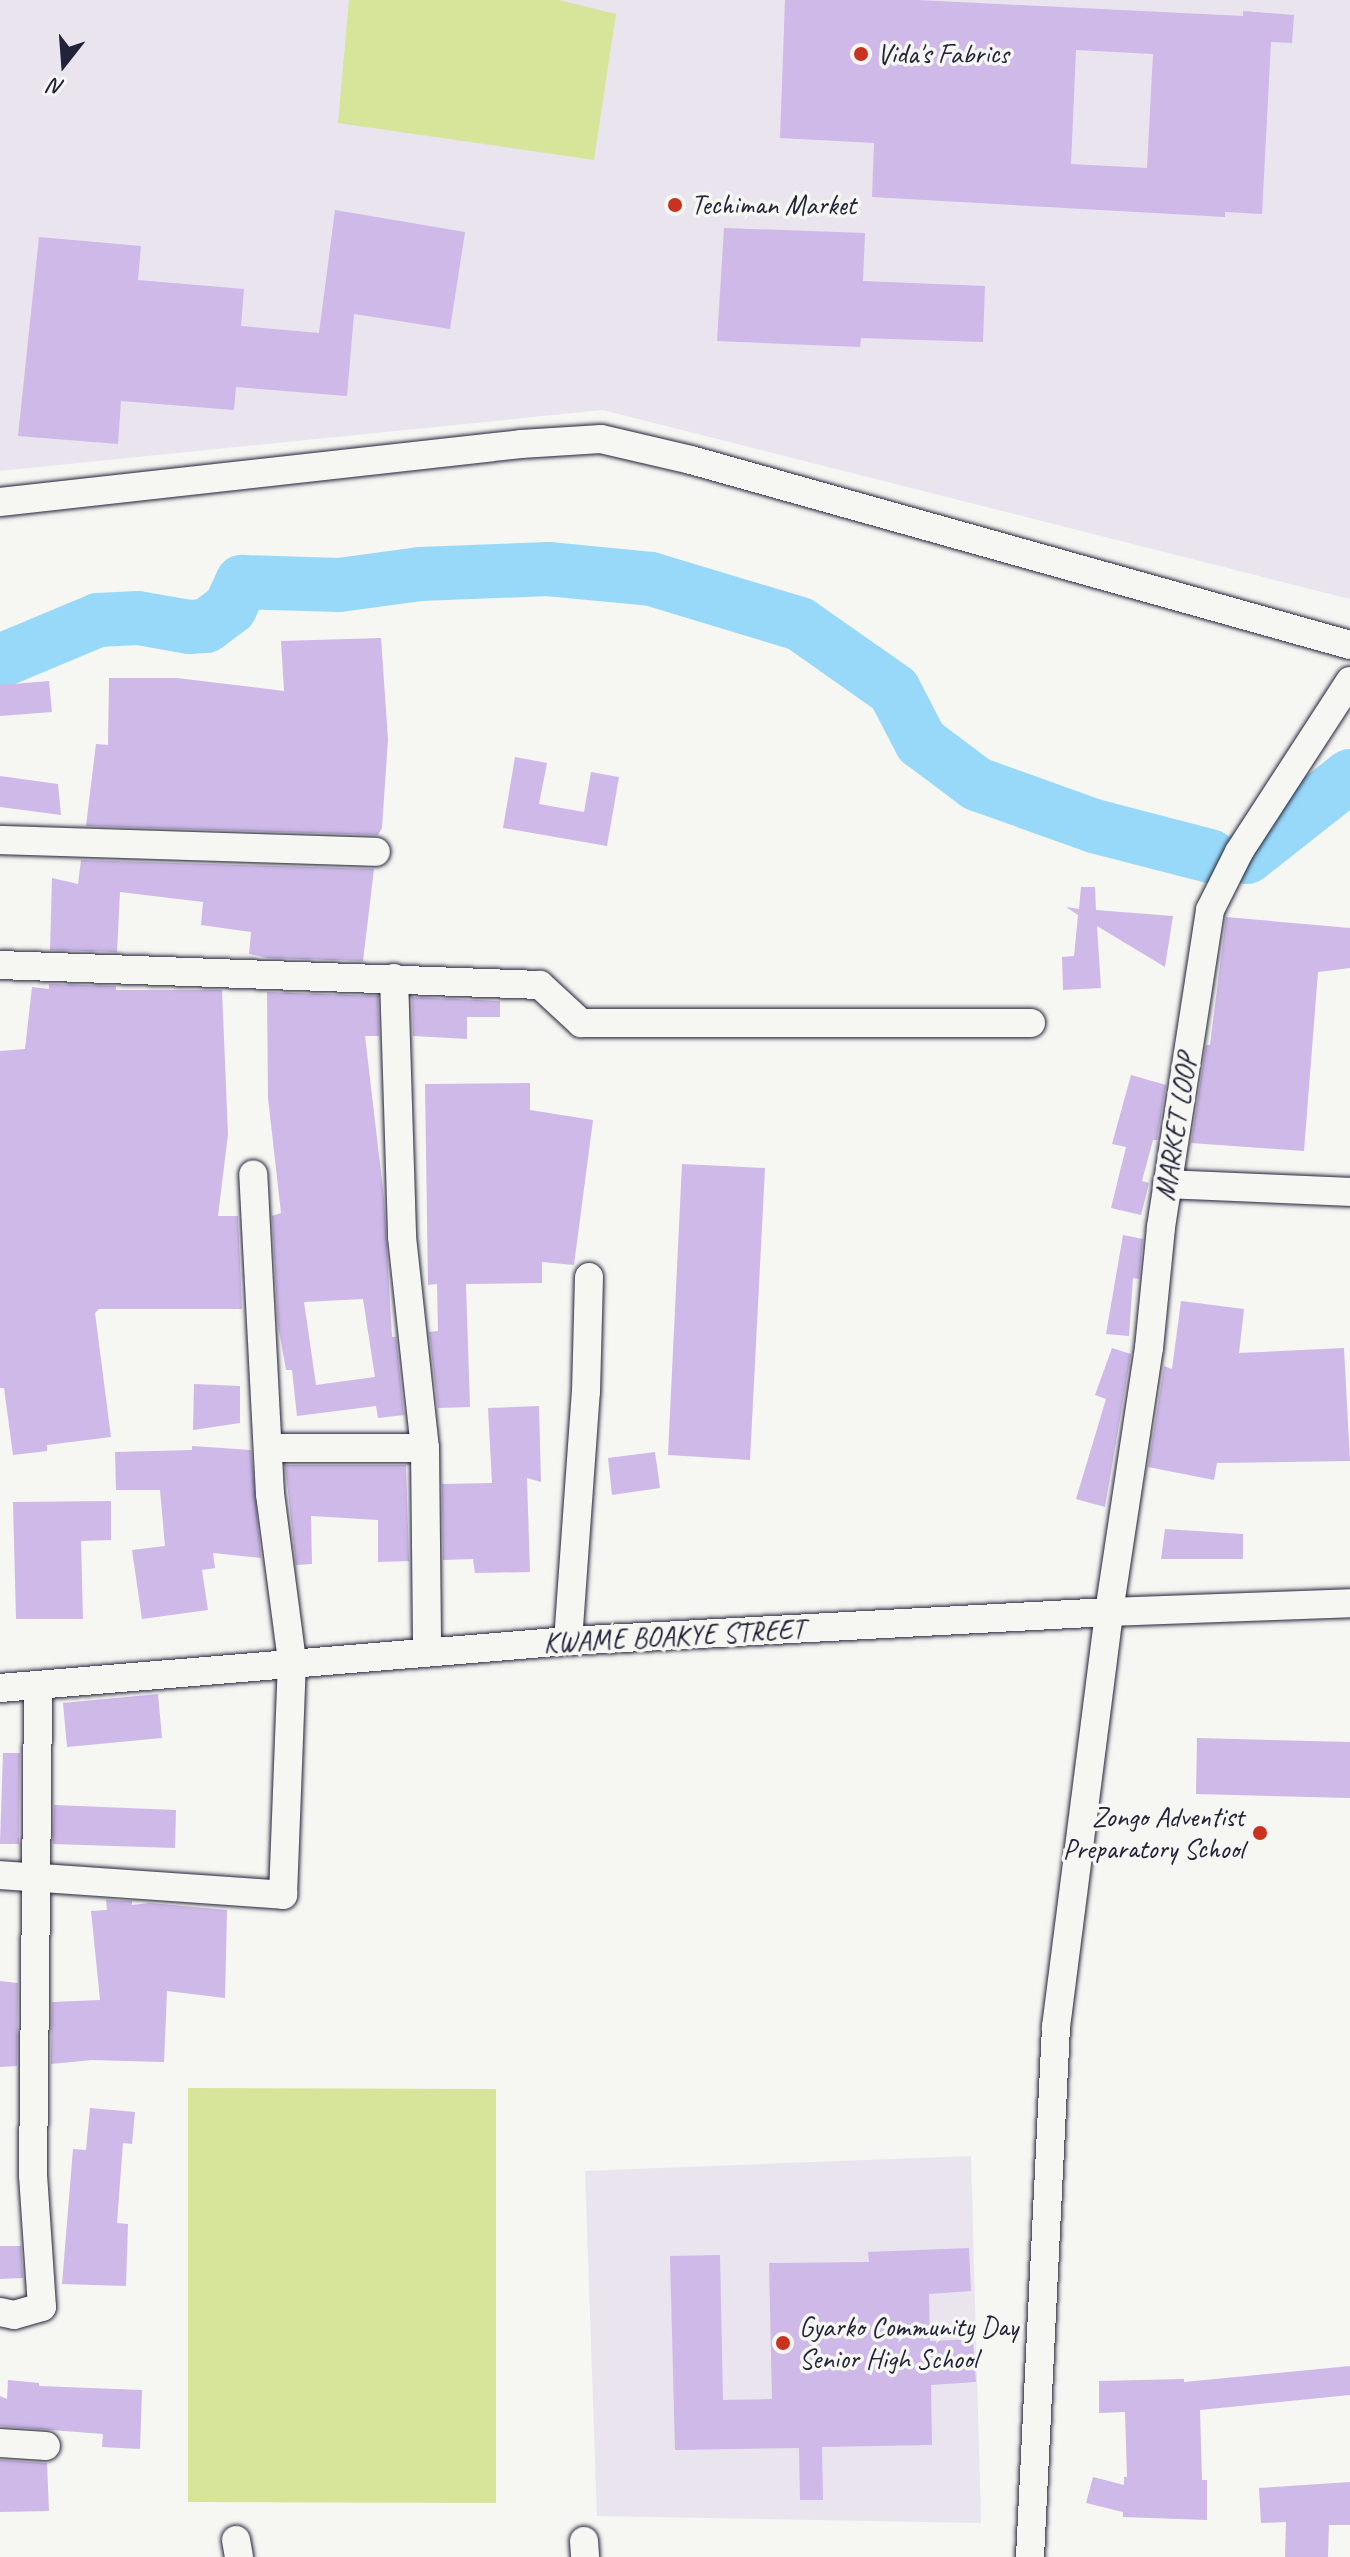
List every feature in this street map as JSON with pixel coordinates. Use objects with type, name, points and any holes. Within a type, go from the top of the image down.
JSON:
[{"type":"street","points":[[0,502],[521,444],[601,439],[691,460],[1350,645]]},
{"type":"street","name":"MARKET LOOP","points":[[1030,2557],[1056,2027],[1109,1612],[1149,1348],[1167,1184],[1210,910],[1239,852],[1350,681]]},
{"type":"street","points":[[0,840],[376,852]]},
{"type":"street","points":[[0,965],[540,985],[581,1023],[1031,1023]]},
{"type":"street","points":[[394,978],[402,1237],[425,1448],[427,1651]]},
{"type":"street","points":[[0,1875],[283,1895],[292,1661],[270,1494],[253,1174]]},
{"type":"street","points":[[1167,1184],[1350,1192]]},
{"type":"street","points":[[568,1641],[586,1392],[589,1277]]},
{"type":"street","points":[[268,1448],[425,1448]]},
{"type":"street","name":"KWAME BOAKYE STREET","points":[[0,1688],[292,1661],[568,1641],[1109,1612],[1350,1603]]},
{"type":"street","points":[[0,2312],[14,2315],[42,2307],[33,2175],[38,1685]]},
{"type":"street","points":[[0,2443],[46,2446]]},
{"type":"shaded area","name":"Techiman Market","points":[[0,0],[1350,0],[1350,599],[603,410],[0,471]]},
{"type":"shaded area","name":"Gyarko Community Day Senior High School","points":[[971,2156],[981,2523],[597,2516],[585,2171]]},
{"type":"green space","points":[[349,0],[559,0],[616,14],[594,160],[338,123]]},
{"type":"green space","points":[[188,2088],[496,2089],[496,2503],[188,2502]]},
{"type":"building","points":[[785,0],[918,0],[1243,16],[1243,11],[1294,15],[1292,43],[1271,42],[1262,214],[1225,212],[1225,217],[872,197],[874,143],[780,138]],"holes":[[[1076,50],[1153,54],[1147,168],[1071,164]]]},
{"type":"building","points":[[335,210],[465,232],[450,329],[354,314],[347,396],[236,387],[234,410],[121,401],[118,444],[18,436],[39,237],[141,246],[138,280],[244,289],[241,326],[319,333]]},
{"type":"building","points":[[724,228],[865,233],[863,281],[985,286],[983,342],[861,338],[860,347],[717,341]]},
{"type":"building","points":[[381,638],[388,739],[382,828],[378,835],[86,826],[96,744],[108,745],[109,678],[177,678],[284,691],[281,641]]},
{"type":"building","points":[[49,681],[52,712],[0,716],[0,685]]},
{"type":"building","points":[[515,757],[547,763],[539,804],[584,812],[591,772],[619,777],[607,846],[503,828]]},
{"type":"building","points":[[0,776],[58,784],[61,815],[0,807]]},
{"type":"building","points":[[81,860],[374,869],[363,961],[267,958],[249,954],[251,932],[201,925],[203,902],[120,892],[117,952],[50,950],[52,878],[78,884]]},
{"type":"building","points":[[1081,887],[1095,887],[1096,910],[1173,916],[1165,967],[1097,926],[1101,988],[1063,990],[1062,957],[1074,956],[1078,915],[1066,907],[1079,909]]},
{"type":"building","points":[[1226,917],[1350,928],[1350,968],[1318,972],[1304,1151],[1191,1143],[1206,1045],[1210,1045]]},
{"type":"building","points":[[49,984],[116,986],[116,990],[222,990],[228,1134],[218,1216],[238,1216],[242,1309],[99,1309],[95,1313],[111,1437],[47,1445],[47,1451],[13,1455],[4,1388],[0,1388],[0,1051],[25,1049],[32,987],[49,989]]},
{"type":"building","points":[[267,992],[378,996],[379,1036],[365,1036],[384,1198],[392,1337],[396,1337],[404,1415],[378,1418],[376,1406],[297,1416],[292,1370],[286,1370],[278,1325],[272,1216],[281,1213],[268,1098]],"holes":[[[363,1299],[375,1377],[316,1385],[304,1302]]]},
{"type":"building","points":[[412,997],[500,1001],[500,1017],[467,1017],[467,1039],[413,1036]]},
{"type":"building","points":[[1131,1075],[1166,1085],[1157,1140],[1153,1140],[1142,1181],[1149,1183],[1141,1215],[1111,1208],[1126,1147],[1112,1144]]},
{"type":"building","points":[[530,1083],[530,1110],[593,1120],[574,1265],[542,1262],[542,1283],[466,1284],[470,1407],[438,1408],[429,1332],[438,1331],[437,1284],[428,1285],[425,1084]]},
{"type":"building","points":[[682,1164],[765,1168],[750,1460],[668,1455]]},
{"type":"building","points":[[1123,1235],[1143,1239],[1139,1279],[1133,1278],[1129,1336],[1106,1334]]},
{"type":"building","points":[[1181,1301],[1244,1309],[1239,1353],[1344,1348],[1350,1461],[1217,1463],[1214,1480],[1148,1467],[1164,1366],[1172,1369]]},
{"type":"building","points":[[1112,1348],[1131,1354],[1105,1507],[1076,1499],[1106,1399],[1095,1395]]},
{"type":"building","points":[[194,1384],[240,1386],[240,1423],[193,1430]]},
{"type":"building","points":[[539,1406],[541,1482],[527,1478],[530,1572],[475,1573],[473,1559],[443,1560],[442,1484],[492,1483],[488,1408]]},
{"type":"building","points":[[192,1446],[251,1450],[261,1558],[213,1553],[215,1568],[202,1570],[208,1610],[142,1619],[132,1550],[165,1546],[160,1490],[116,1490],[115,1452],[192,1450]]},
{"type":"building","points":[[655,1452],[660,1488],[612,1495],[608,1458]]},
{"type":"building","points":[[285,1465],[406,1465],[409,1561],[378,1562],[378,1520],[311,1516],[312,1564],[296,1565]]},
{"type":"building","points":[[111,1501],[111,1540],[81,1541],[83,1619],[16,1619],[13,1502]]},
{"type":"building","points":[[1165,1529],[1243,1534],[1243,1559],[1161,1559]]},
{"type":"building","points":[[158,1694],[162,1738],[67,1747],[63,1703]]},
{"type":"building","points":[[1197,1738],[1350,1742],[1350,1798],[1196,1794]]},
{"type":"building","points":[[3,1753],[20,1753],[19,1844],[0,1844]]},
{"type":"building","points":[[54,1805],[176,1810],[175,1848],[53,1844]]},
{"type":"building","points":[[106,1900],[132,1901],[132,1905],[150,1903],[227,1910],[225,1998],[167,1991],[164,2062],[92,2060],[51,2064],[52,2002],[100,2000],[91,1911],[107,1910]]},
{"type":"building","points":[[0,1981],[18,1983],[17,2066],[0,2067]]},
{"type":"building","points":[[90,2108],[135,2112],[132,2144],[123,2143],[117,2223],[128,2224],[126,2286],[62,2284],[73,2149],[86,2150]]},
{"type":"building","points":[[0,2246],[21,2246],[23,2278],[0,2279]]},
{"type":"building","points":[[969,2248],[971,2291],[929,2294],[930,2341],[973,2339],[976,2382],[931,2385],[932,2445],[822,2447],[823,2500],[800,2500],[799,2448],[675,2450],[670,2256],[720,2255],[723,2400],[772,2399],[769,2263],[869,2262],[868,2252]]},
{"type":"building","points":[[1350,2366],[1350,2395],[1200,2410],[1202,2480],[1207,2480],[1207,2520],[1123,2517],[1123,2512],[1086,2503],[1093,2477],[1124,2485],[1124,2477],[1127,2477],[1125,2412],[1099,2413],[1099,2381],[1184,2379],[1184,2382]]},
{"type":"building","points":[[8,2380],[39,2383],[39,2386],[142,2390],[140,2449],[102,2447],[103,2434],[0,2426],[0,2396],[7,2399]]},
{"type":"building","points":[[0,2460],[47,2463],[49,2511],[0,2512]]},
{"type":"building","points":[[1350,2482],[1350,2525],[1329,2525],[1328,2557],[1285,2557],[1286,2522],[1261,2523],[1259,2488]]},
{"type":"waterway","points":[[0,661],[98,620],[138,618],[190,627],[206,626],[230,608],[242,582],[339,585],[420,574],[548,569],[651,579],[800,624],[894,690],[921,742],[977,784],[1094,826],[1210,856]]},
{"type":"waterway","points":[[1247,857],[1350,776]]},
{"type":"place","name":"Vida's Fabrics","points":[[861,54]]},
{"type":"place","name":"Techiman Market","points":[[675,205]]},
{"type":"place","name":"Zongo Adventist Preparatory School","points":[[1260,1833]]},
{"type":"place","name":"Gyarko Community Day Senior High School","points":[[783,2343]]}]
